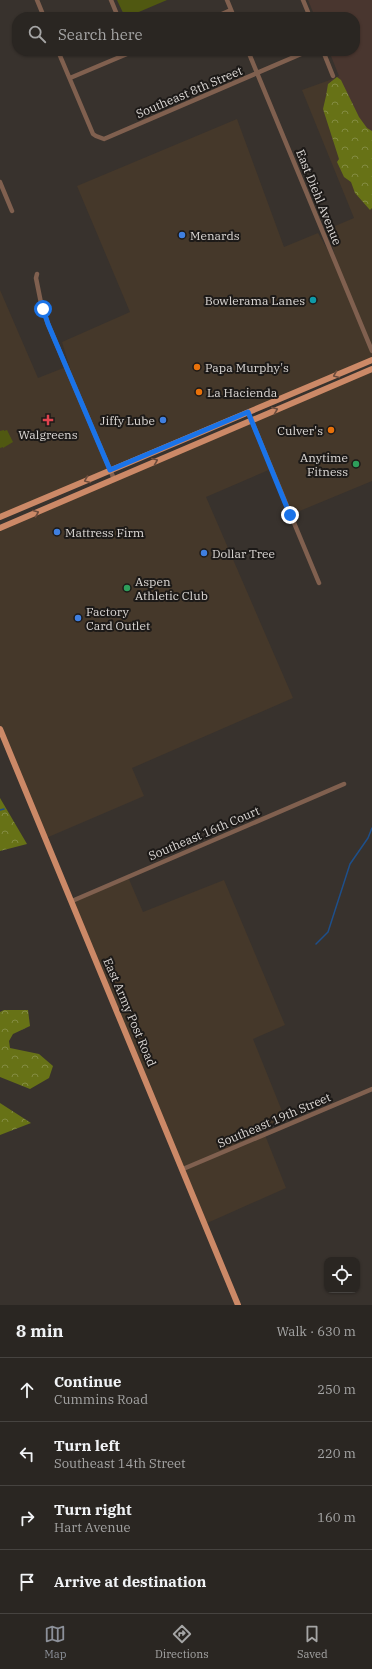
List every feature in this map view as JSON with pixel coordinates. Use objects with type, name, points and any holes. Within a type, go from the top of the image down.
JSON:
[{"type":"main road","points":[[0,517],[372,360]]},
{"type":"main road","points":[[0,528],[372,369]]},
{"type":"main road","name":"East Army Post Road","points":[[0,729],[238,1305]]},
{"type":"street","points":[[37,0],[42,12]]},
{"type":"street","points":[[111,0],[116,12]]},
{"type":"street","points":[[226,12],[231,10],[227,0]]},
{"type":"street","points":[[302,0],[308,12]]},
{"type":"street","points":[[60,56],[70,78],[121,56]]},
{"type":"street","name":"East Diehl Avenue","points":[[250,56],[372,351]]},
{"type":"street","name":"Southeast 8th Street","points":[[70,78],[93,134],[104,139],[296,56]]},
{"type":"street","points":[[326,56],[333,76]]},
{"type":"street","points":[[0,182],[12,211]]},
{"type":"street","points":[[38,274],[36,278],[41,303],[48,324],[114,479]]},
{"type":"street","points":[[248,412],[319,583]]},
{"type":"street","name":"Southeast 16th Court","points":[[72,901],[344,784]]},
{"type":"street","name":"Southeast 19th Street","points":[[183,1169],[372,1089]]},
{"type":"shaded area","points":[[308,0],[372,0],[372,134],[355,141],[330,80],[339,76],[331,56],[360,56],[360,12],[313,12]]},
{"type":"shaded area","points":[[330,80],[355,141],[372,134],[372,360],[0,516],[0,290],[38,378],[66,367],[75,385],[62,342],[130,312],[77,186],[237,119],[284,247],[318,233],[338,268],[328,229],[354,218],[302,90]]},
{"type":"shaded area","points":[[372,369],[372,481],[290,515],[271,469],[206,497],[293,698],[132,768],[144,796],[46,838],[0,729],[0,528]]},
{"type":"shaded area","points":[[128,877],[143,912],[224,880],[285,1025],[253,1039],[284,1116],[239,1146],[265,1135],[286,1188],[205,1224],[72,901]]},
{"type":"green space","points":[[117,0],[167,0],[139,12],[123,12]]},
{"type":"green space","points":[[337,77],[341,80],[359,117],[367,128],[372,131],[372,208],[370,210],[355,193],[351,182],[344,177],[337,162],[339,159],[323,109],[328,84]]},
{"type":"green space","points":[[7,430],[13,442],[3,448],[0,448],[0,431]]},
{"type":"green space","points":[[0,798],[27,844],[0,851]]},
{"type":"green space","points":[[4,1010],[28,1010],[30,1026],[13,1034],[9,1041],[10,1048],[39,1054],[53,1066],[49,1078],[30,1089],[0,1077],[0,1012]]},
{"type":"green space","points":[[0,1103],[31,1123],[0,1135]]},
{"type":"waterway","points":[[0,810],[4,809]]},
{"type":"waterway","points":[[316,944],[328,932],[350,864],[368,838],[372,828]]},
{"type":"place","name":"Menards","points":[[182,235]]},
{"type":"place","name":"Bowlerama Lanes","points":[[313,300]]},
{"type":"place","name":"Papa Murphy's","points":[[197,367]]},
{"type":"place","name":"La Hacienda","points":[[199,392]]},
{"type":"place","name":"Walgreens","points":[[48,420]]},
{"type":"place","name":"Jiffy Lube","points":[[163,420]]},
{"type":"place","name":"Culver's","points":[[331,430]]},
{"type":"place","name":"Anytime Fitness","points":[[356,464]]},
{"type":"place","name":"Mattress Firm","points":[[57,532]]},
{"type":"place","name":"Dollar Tree","points":[[204,553]]},
{"type":"place","name":"Aspen Athletic Club","points":[[127,588]]},
{"type":"place","name":"Factory Card Outlet","points":[[78,618]]},
{"type":"route","points":[[43,309],[110,470],[248,412],[290,515]]}]
